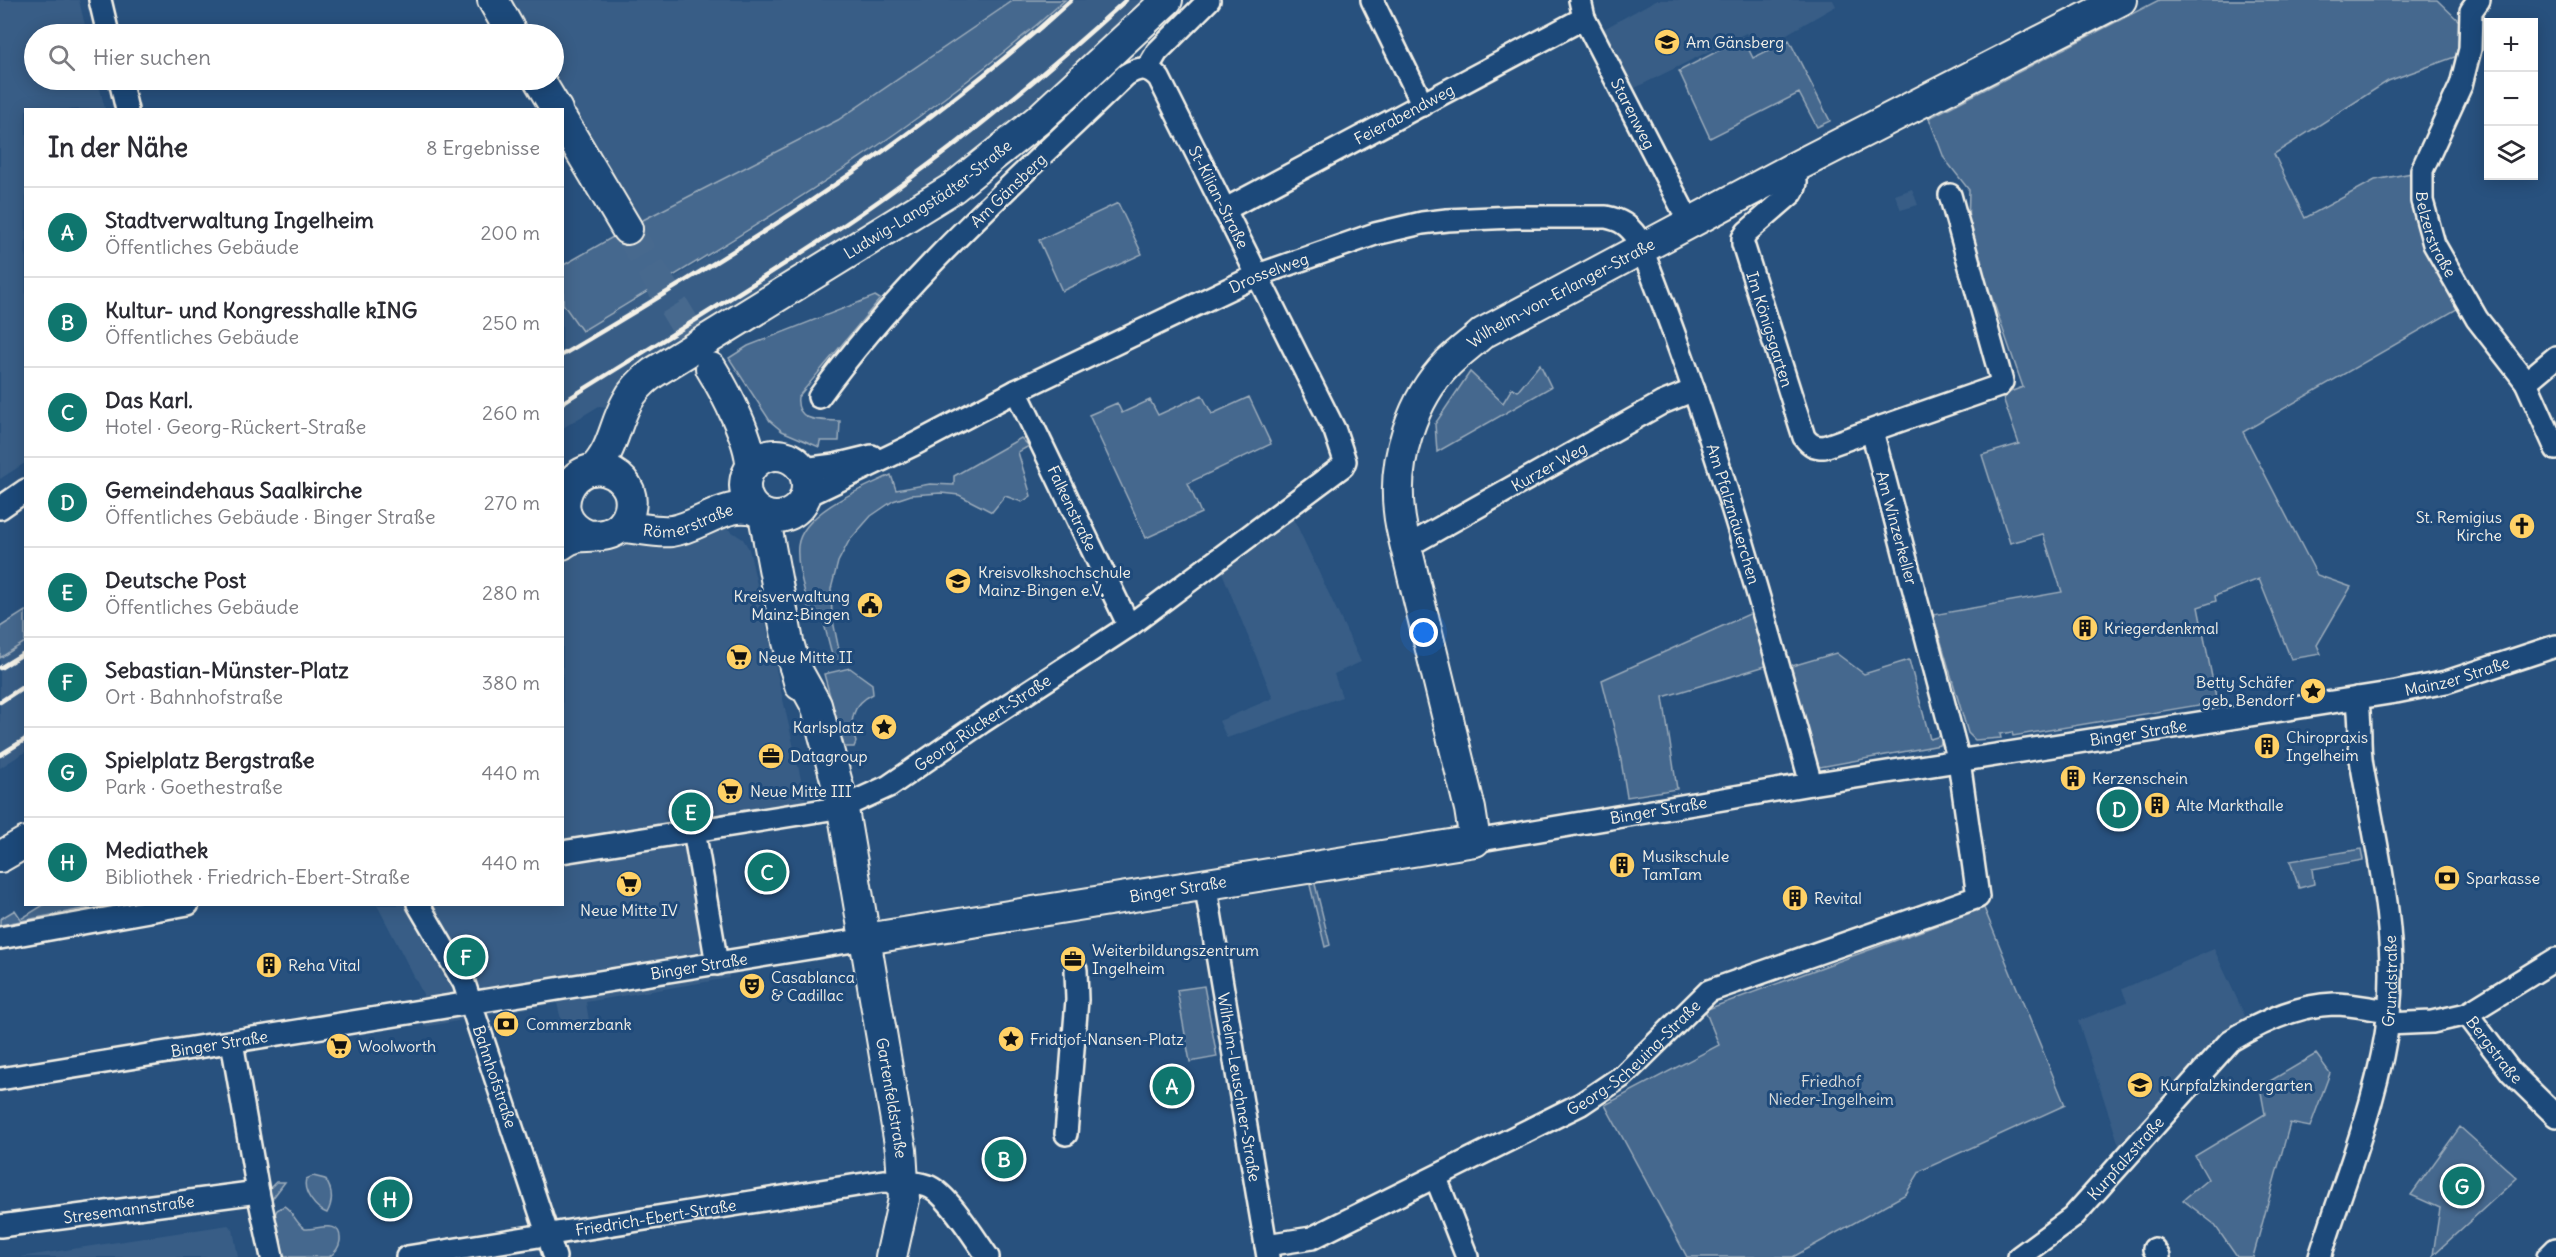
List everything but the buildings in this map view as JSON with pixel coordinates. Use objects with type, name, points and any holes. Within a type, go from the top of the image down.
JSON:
[{"type":"main road","points":[[493,0],[506,24]]},
{"type":"main road","name":"Ludwig-Langstädter-Straße","points":[[592,470],[609,449],[621,413],[633,391],[652,373],[953,188],[1038,120],[1167,0]]},
{"type":"main road","name":"Wilhelm-von-Erlanger-Straße","points":[[1475,840],[1470,809],[1399,510],[1399,473],[1407,435],[1419,403],[1432,382],[1448,363],[1483,333],[1791,169],[2121,0]]},
{"type":"main road","points":[[545,90],[555,108]]},
{"type":"main road","points":[[564,123],[627,229]]},
{"type":"main road","name":"Ludwig-Langstädter-Straße","points":[[628,492],[624,455],[640,402],[649,383],[664,366]]},
{"type":"main road","points":[[716,376],[761,436],[783,493],[747,496],[748,474],[752,457],[748,443],[716,376]]},
{"type":"main road","name":"Römerstraße","points":[[620,527],[657,532],[672,531],[783,493],[762,458],[729,491],[667,514],[647,512],[628,492],[609,472],[592,470],[582,474],[570,484],[565,496],[564,512],[571,524],[575,539],[602,536],[620,527],[629,514],[628,492]]},
{"type":"main road","name":"Gartenfeldstraße","points":[[783,493],[778,591],[795,667],[816,705],[843,807],[901,1150],[904,1183],[901,1214],[891,1257]]},
{"type":"main road","name":"Binger Straße","points":[[866,939],[1475,840]]},
{"type":"main road","points":[[0,857],[24,843]]},
{"type":"street","points":[[100,0],[106,24]]},
{"type":"street","points":[[1147,69],[1157,52],[1209,0]]},
{"type":"street","points":[[1372,0],[1423,105]]},
{"type":"street","name":"Belzerstraße","points":[[2469,4],[2470,49],[2461,85],[2422,170],[2422,201],[2434,244],[2477,319],[2526,382],[2556,449]]},
{"type":"street","name":"Feierabendweg","points":[[1224,210],[1423,105],[1582,9]]},
{"type":"street","name":"Starenweg","points":[[1582,9],[1684,212],[1693,223]]},
{"type":"street","name":"Am Gänsberg","points":[[819,397],[852,351],[916,279],[1126,75],[1140,68],[1147,69]]},
{"type":"street","name":"St-Kilian-Straße","points":[[1147,69],[1159,78],[1335,431],[1345,461]]},
{"type":"street","points":[[122,90],[127,108]]},
{"type":"street","name":"Im Königsgarten","points":[[1791,169],[1797,178],[1797,186],[1747,232],[1743,238],[1743,244],[1804,437],[1810,444],[1824,447],[1872,431]]},
{"type":"street","points":[[1872,431],[1999,386],[2002,382],[1950,195]]},
{"type":"street","name":"Drosselweg","points":[[783,493],[913,445],[1016,391],[1258,275],[1375,234],[1422,223],[1447,220],[1606,217],[1616,219],[1630,227],[1642,248]]},
{"type":"street","name":"Am Pfalzmäuerchen","points":[[1642,248],[1694,390],[1770,631],[1811,784]]},
{"type":"street","points":[[2526,382],[2556,357]]},
{"type":"street","name":"Kurzer Weg","points":[[1406,547],[1662,403],[1694,390]]},
{"type":"street","name":"Falkenstraße","points":[[1016,391],[1129,626]]},
{"type":"street","name":"Am Winzerkeller","points":[[1872,431],[1959,761]]},
{"type":"street","name":"Georg-Rückert-Straße","points":[[564,852],[843,807],[889,786],[1129,626],[1343,466],[1345,461]]},
{"type":"street","points":[[0,508],[24,491]]},
{"type":"street","name":"Mainzer Straße","points":[[2357,698],[2446,682],[2556,646]]},
{"type":"street","name":"Binger Straße","points":[[1475,840],[1811,784],[2357,698]]},
{"type":"street","name":"Grundstraße","points":[[2320,1257],[2360,1134],[2388,1018],[2390,947],[2377,845],[2361,762],[2361,721],[2357,698]]},
{"type":"street","name":"Georg-Scheuing-Straße","points":[[1267,1251],[1312,1238],[1581,1104],[1624,1075],[1709,991],[1978,897],[1959,761]]},
{"type":"street","points":[[694,830],[717,964]]},
{"type":"street","name":"Wilhelm-Leuschner-Straße","points":[[1205,883],[1267,1251]]},
{"type":"street","points":[[0,938],[177,906]]},
{"type":"street","name":"Bahnhofstraße","points":[[419,906],[464,982],[555,1257]]},
{"type":"street","name":"Binger Straße","points":[[0,1079],[866,939]]},
{"type":"street","points":[[2467,1014],[2556,959]]},
{"type":"street","points":[[1066,1134],[1077,1000],[1076,970]]},
{"type":"street","name":"Kurpfalzstraße","points":[[2019,1257],[2072,1218],[2230,1041],[2259,1023],[2313,1007],[2335,1004],[2388,1018]]},
{"type":"street","name":"Bergstraße","points":[[2388,1018],[2432,1022],[2467,1014],[2511,1072],[2556,1116]]},
{"type":"street","points":[[232,1042],[258,1192],[272,1257]]},
{"type":"street","points":[[1436,1178],[1467,1257]]},
{"type":"street","name":"Friedrich-Ebert-Straße","points":[[407,1257],[868,1181],[929,1187],[939,1193],[988,1257]]},
{"type":"street","name":"Stresemannstraße","points":[[0,1226],[258,1192]]},
{"type":"street","points":[[2548,1257],[2556,1249]]},
{"type":"shaded area","points":[[0,0],[79,0],[85,24],[24,24],[24,90],[100,90],[105,108],[24,108],[24,464],[0,479]]},
{"type":"shaded area","points":[[511,0],[1014,0],[838,120],[641,221],[564,90],[564,24],[524,24]]},
{"type":"shaded area","points":[[1065,0],[1148,0],[974,156],[608,407],[599,406],[564,427],[564,307],[582,331],[669,281],[810,193],[922,116]]},
{"type":"shaded area","name":"Am Gänsberg","points":[[1656,0],[1833,0],[1836,6],[1757,51],[1746,33],[1633,89],[1600,31]]},
{"type":"shaded area","points":[[1912,189],[1918,205],[1901,210],[1895,195]]},
{"type":"shaded area","points":[[1291,513],[1361,662],[1334,674],[1342,697],[1227,738],[1219,721],[1273,698],[1219,565]]},
{"type":"shaded area","points":[[726,528],[743,539],[749,549],[806,801],[820,799],[825,820],[702,841],[729,978],[586,1002],[590,1027],[564,1032],[557,1003],[424,1027],[423,994],[378,906],[564,906],[564,562],[580,551],[595,553],[625,545],[671,545]]},
{"type":"shaded area","points":[[24,643],[24,753],[0,768],[0,658]]},
{"type":"shaded area","name":"Kurpfalzkindergarten","points":[[2214,949],[2245,1016],[2120,1148],[2078,1021],[2127,1002],[2122,989]]},
{"type":"shaded area","points":[[228,1225],[233,1229],[238,1257],[20,1257]]},
{"type":"green space","points":[[1014,0],[1065,0],[1009,48],[892,136],[769,217],[582,331],[564,305],[564,265],[641,221],[838,120]]},
{"type":"green space","points":[[2159,0],[2437,0],[2460,22],[2463,54],[2388,81],[2274,154],[2305,218],[2375,180],[2417,172],[2422,232],[2457,309],[2243,432],[2317,575],[2351,587],[2317,645],[2321,654],[2291,659],[2259,579],[2215,596],[2216,601],[2198,607],[2217,702],[2013,736],[2012,732],[2000,734],[2001,738],[1975,740],[1968,733],[1933,615],[2062,592],[2043,534],[2010,543],[1982,455],[2019,444],[2002,395],[2023,387],[1968,229],[1969,190],[1944,158],[1929,118]]},
{"type":"green space","points":[[1743,38],[1753,58],[1789,40],[1830,121],[1817,127],[1799,93],[1710,138],[1679,71]]},
{"type":"green space","points":[[1118,203],[1142,254],[1062,291],[1039,240]]},
{"type":"green space","points":[[875,296],[880,299],[798,397],[798,405],[805,416],[818,420],[840,421],[839,441],[820,441],[819,447],[782,431],[770,421],[729,358],[748,346]]},
{"type":"green space","points":[[1540,364],[1551,387],[1437,452],[1435,424],[1470,372],[1503,403],[1512,388],[1518,391]]},
{"type":"green space","points":[[1202,395],[1212,414],[1249,397],[1271,444],[1188,483],[1201,513],[1146,538],[1089,415],[1117,403],[1122,413],[1150,400],[1158,415]]},
{"type":"green space","points":[[1021,438],[1029,446],[1018,452],[1031,496],[1022,502],[1005,496],[992,512],[959,495],[941,493],[911,495],[893,501],[871,516],[849,541],[838,562],[831,589],[832,616],[841,660],[834,662],[821,612],[810,614],[800,571],[798,546],[810,522],[850,494],[891,475],[896,490],[930,484],[954,485],[954,476]]},
{"type":"green space","points":[[1756,611],[1772,664],[1663,697],[1677,789],[1627,797],[1619,748],[1602,680]]},
{"type":"green space","points":[[24,612],[24,643],[0,658],[0,627]]},
{"type":"green space","points":[[1836,653],[1864,674],[1909,660],[1930,739],[1944,735],[1940,745],[1820,767],[1812,761],[1785,668]]},
{"type":"green space","points":[[850,668],[872,684],[873,694],[856,708],[852,721],[856,742],[854,747],[844,747],[824,674]]},
{"type":"green space","points":[[2361,849],[2363,860],[2312,869],[2314,884],[2299,888],[2290,861]]},
{"type":"green space","points":[[1314,880],[1330,945],[1325,947],[1309,881]]},
{"type":"green space","points":[[42,906],[86,906],[88,908],[0,925],[0,919],[15,910],[21,919]]},
{"type":"green space","name":"Friedhof Nieder-Ingelheim","points":[[1984,908],[2065,1105],[1920,1171],[1906,1194],[1793,1257],[1687,1257],[1605,1105],[1719,1045],[1705,1010]]},
{"type":"green space","points":[[1204,986],[1217,1057],[1190,1062],[1177,990]]},
{"type":"green space","points":[[2316,1054],[2330,1073],[2310,1127],[2290,1123],[2253,1257],[2237,1257],[2214,1224],[2183,1200],[2208,1179],[2195,1156],[2265,1114],[2260,1087]]},
{"type":"green space","points":[[2460,1127],[2517,1178],[2433,1255],[2440,1208],[2411,1195]]},
{"type":"green space","points":[[313,1176],[325,1179],[330,1187],[331,1200],[327,1213],[314,1204],[306,1189],[306,1179]]},
{"type":"green space","points":[[276,1182],[285,1182],[269,1203],[266,1192]]},
{"type":"green space","points":[[284,1206],[305,1229],[333,1227],[337,1230],[340,1234],[340,1241],[335,1252],[329,1257],[285,1257],[276,1240],[274,1228],[277,1210]]},
{"type":"tunnel","points":[[627,229],[711,368]]},
{"type":"railway","points":[[564,354],[695,275],[826,191],[952,100],[1071,0]]},
{"type":"railway","points":[[564,402],[770,273],[876,203],[986,120],[1126,0]]},
{"type":"railway","points":[[0,668],[24,653]]},
{"type":"railway","points":[[0,702],[24,686]]},
{"type":"railway","points":[[0,755],[24,740]]},
{"type":"place","name":"Am Gänsberg","points":[[1667,42]]},
{"type":"place","name":"St. Remigius Kirche","points":[[2522,526]]},
{"type":"place","name":"Kreisvolkshochschule Mainz-Bingen e.V.","points":[[958,581]]},
{"type":"place","name":"Kreisverwaltung Mainz-Bingen","points":[[870,605]]},
{"type":"place","name":"Kriegerdenkmal","points":[[2085,628]]},
{"type":"place","name":"Neue Mitte II","points":[[739,657]]},
{"type":"place","name":"Betty Schäfer geb. Bendorf","points":[[2313,691]]},
{"type":"place","name":"Karlsplatz","points":[[884,727]]},
{"type":"place","name":"Chiropraxis Ingelheim","points":[[2267,746]]},
{"type":"place","name":"Datagroup","points":[[771,756]]},
{"type":"place","name":"Kerzenschein","points":[[2073,778]]},
{"type":"place","name":"Neue Mitte III","points":[[730,791]]},
{"type":"place","name":"Alte Markthalle","points":[[2157,805]]},
{"type":"place","name":"Gemeindehaus Saalkirche","points":[[2119,809]]},
{"type":"place","name":"Deutsche Post","points":[[691,812]]},
{"type":"place","name":"Musikschule TamTam","points":[[1622,865]]},
{"type":"place","name":"Das Karl.","points":[[767,872]]},
{"type":"place","name":"Sparkasse","points":[[2447,878]]},
{"type":"place","name":"Neue Mitte IV","points":[[629,884]]},
{"type":"place","name":"Revital","points":[[1795,898]]},
{"type":"place","name":"Sebastian-Münster-Platz","points":[[466,957]]},
{"type":"place","name":"Weiterbildungszentrum Ingelheim","points":[[1073,959]]},
{"type":"place","name":"Reha Vital","points":[[269,965]]},
{"type":"place","name":"Casablanca & Cadillac","points":[[752,986]]},
{"type":"place","name":"Commerzbank","points":[[506,1024]]},
{"type":"place","name":"Fridtjof-Nansen-Platz","points":[[1011,1039]]},
{"type":"place","name":"Woolworth","points":[[339,1046]]},
{"type":"place","name":"Kurpfalzkindergarten","points":[[2140,1085]]},
{"type":"place","name":"Stadtverwaltung Ingelheim","points":[[1172,1086]]},
{"type":"place","name":"Kultur- und Kongresshalle kING","points":[[1004,1159]]},
{"type":"place","name":"Spielplatz Bergstraße","points":[[2462,1186]]},
{"type":"place","name":"Mediathek","points":[[390,1199]]}]
